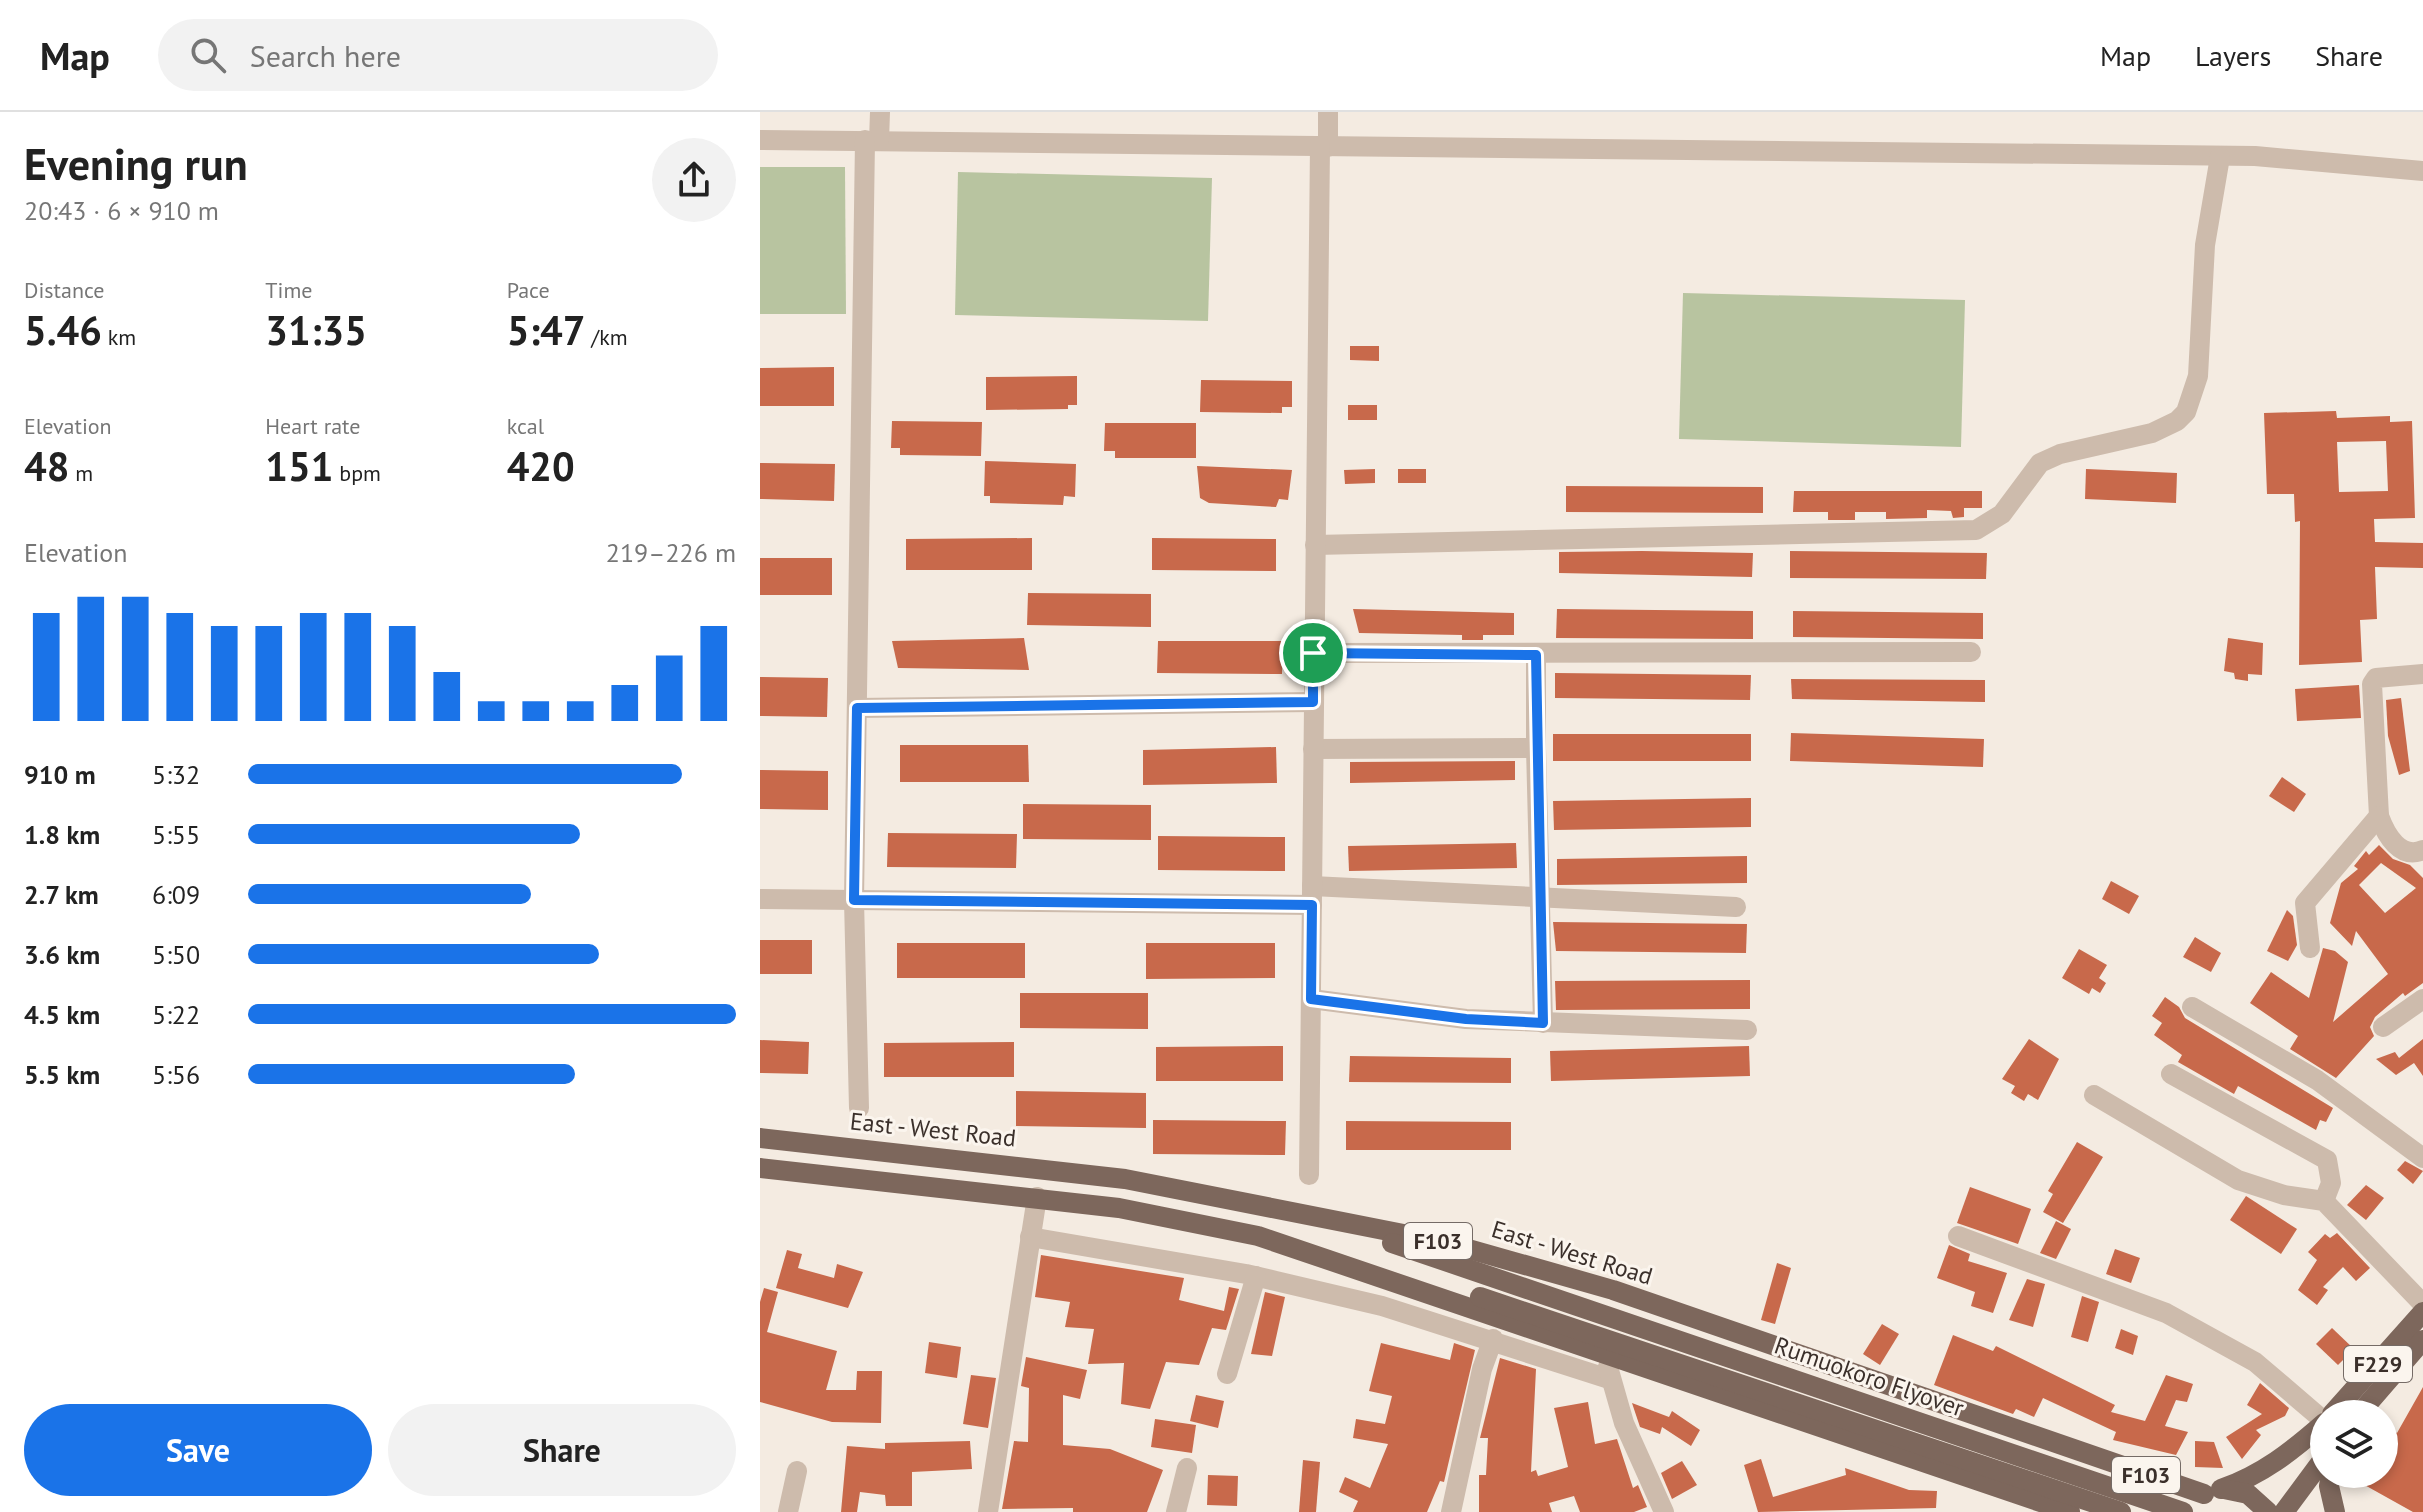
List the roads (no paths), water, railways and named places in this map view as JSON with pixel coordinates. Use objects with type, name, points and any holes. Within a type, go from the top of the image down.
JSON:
[{"type":"main road","name":"East - West Road","points":[[760,1138],[1125,1179],[1444,1242],[1613,1290],[2213,1492],[2248,1494],[2268,1512]]},
{"type":"main road","name":"F103","points":[[760,1168],[1037,1197],[1203,1223],[1295,1246],[1607,1356],[2069,1512]]},
{"type":"main road","name":"Rumuokoro Flyover","points":[[1310,1215],[2185,1512]]},
{"type":"main road","name":"Rumuokoro Flyover","points":[[1295,1246],[1531,1312],[2121,1512]]},
{"type":"main road","name":"F229","points":[[2344,1400],[2423,1312]]},
{"type":"main road","name":"F229","points":[[2371,1400],[2423,1340]]},
{"type":"main road","points":[[2185,1512],[2213,1492],[2250,1479],[2276,1463],[2310,1434]]},
{"type":"main road","points":[[2284,1512],[2310,1477]]},
{"type":"main road","points":[[2329,1488],[2335,1512]]},
{"type":"street","points":[[859,1108],[854,900],[857,708],[872,140],[880,112]]},
{"type":"street","points":[[1309,1175],[1313,653],[1324,146],[1328,112]]},
{"type":"street","points":[[760,140],[2255,156],[2423,171]]},
{"type":"street","points":[[1315,545],[1976,530],[2002,514],[2040,463],[2060,454],[2152,433],[2177,421],[2186,412],[2198,376],[2205,245],[2220,157]]},
{"type":"street","points":[[1313,653],[1971,652]]},
{"type":"street","points":[[1536,655],[1543,1023]]},
{"type":"street","points":[[2423,674],[2376,678],[2372,684],[2379,816],[2385,831],[2399,849],[2415,854],[2423,850]]},
{"type":"street","points":[[857,708],[1313,702]]},
{"type":"street","points":[[1313,749],[1536,748]]},
{"type":"street","points":[[2310,948],[2305,903],[2379,816]]},
{"type":"street","points":[[760,899],[1312,895],[1543,897],[1736,907]]},
{"type":"street","points":[[1311,999],[1466,1019],[1747,1030]]},
{"type":"street","points":[[2383,1027],[2423,999]]},
{"type":"street","points":[[2192,1007],[2317,1080],[2423,1158]]},
{"type":"street","points":[[2171,1074],[2327,1160],[2331,1183],[2324,1201]]},
{"type":"street","points":[[2094,1095],[2238,1180],[2284,1195],[2324,1201],[2423,1304]]},
{"type":"street","points":[[988,1512],[1037,1197]]},
{"type":"street","points":[[1958,1236],[2166,1313],[2255,1362],[2310,1410]]},
{"type":"street","points":[[1030,1237],[1256,1276],[1382,1306],[1493,1339],[1609,1379]]},
{"type":"street","points":[[1227,1374],[1256,1276]]},
{"type":"street","points":[[1451,1512],[1482,1369],[1493,1339]]},
{"type":"street","points":[[1607,1356],[1609,1379],[1624,1423],[1664,1512]]},
{"type":"street","points":[[1176,1512],[1187,1468]]},
{"type":"street","points":[[788,1512],[797,1471]]},
{"type":"street","points":[[2038,1512],[2069,1512]]}]
